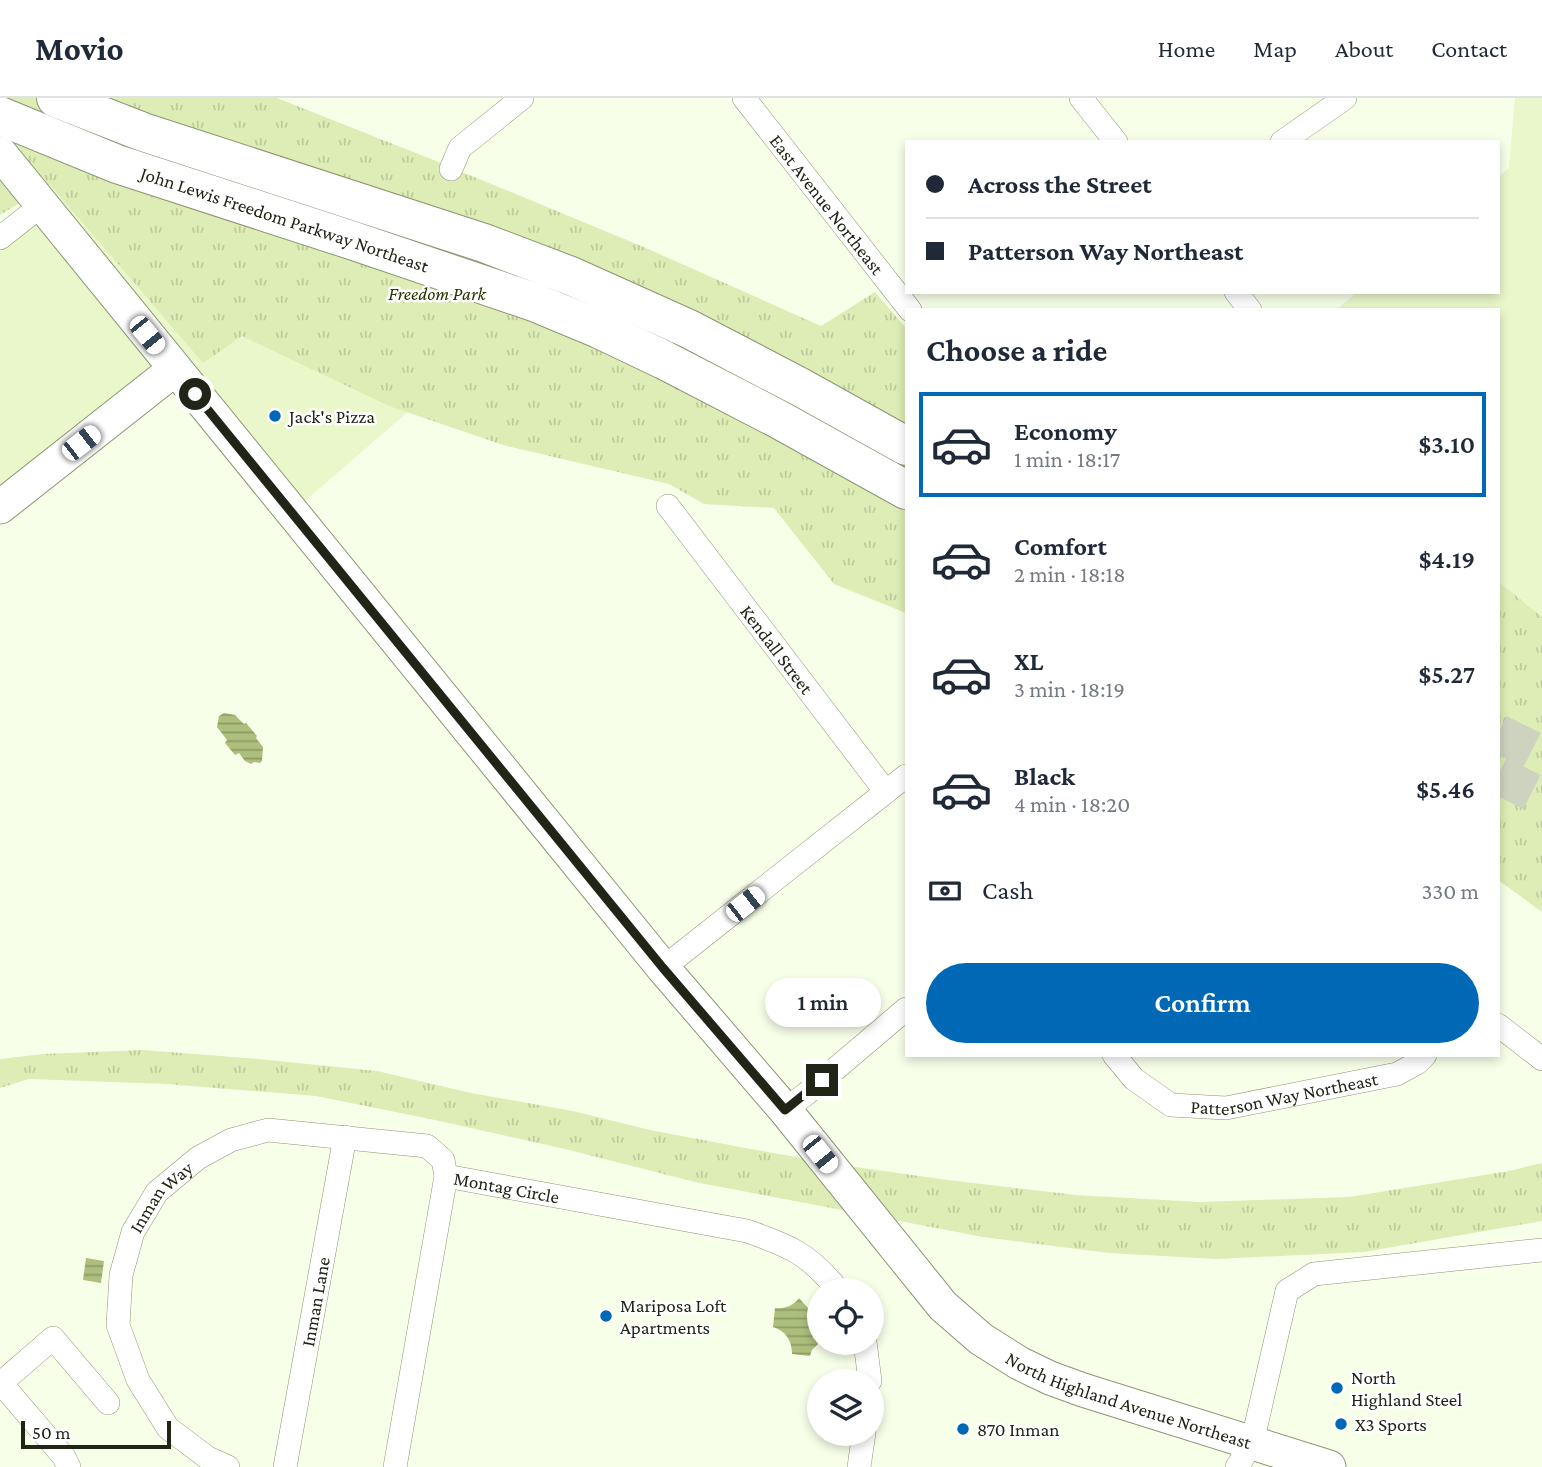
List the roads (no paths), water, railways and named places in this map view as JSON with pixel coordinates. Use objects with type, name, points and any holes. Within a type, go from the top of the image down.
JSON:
[{"type":"highway","name":"John Lewis Freedom Parkway Northeast","points":[[56,98],[143,132],[484,243],[571,276],[689,328],[905,445]]},
{"type":"highway","name":"John Lewis Freedom Parkway Northeast","points":[[0,116],[117,164],[351,240],[556,311],[664,360],[905,489]]},
{"type":"main road","name":"North Highland Avenue Northeast","points":[[0,153],[663,968],[785,1110],[943,1306],[981,1339],[1050,1378],[1245,1455],[1329,1467]]},
{"type":"main road","points":[[0,507],[175,369]]},
{"type":"street","points":[[451,169],[460,148],[522,98]]},
{"type":"street","name":"East Avenue Northeast","points":[[744,98],[908,308]]},
{"type":"street","points":[[1081,98],[1114,140]]},
{"type":"street","points":[[1285,140],[1345,98]]},
{"type":"street","points":[[0,238],[40,202]]},
{"type":"street","points":[[1238,294],[1248,308]]},
{"type":"street","name":"Kendall Street","points":[[668,506],[886,792]]},
{"type":"street","points":[[663,968],[905,777]]},
{"type":"street","points":[[785,1110],[905,1010]]},
{"type":"street","points":[[1500,1027],[1542,1059]]},
{"type":"street","name":"Patterson Way Northeast","points":[[1116,1057],[1134,1079],[1171,1105],[1226,1108],[1397,1074],[1423,1057]]},
{"type":"street","name":"Inman Way","points":[[228,1467],[208,1458],[168,1428],[138,1380],[118,1325],[121,1275],[133,1232],[157,1192],[198,1158],[231,1140],[268,1130],[427,1146],[443,1160],[446,1176]]},
{"type":"street","name":"Inman Lane","points":[[285,1467],[345,1138]]},
{"type":"street","name":"Montag Circle","points":[[395,1467],[446,1176],[747,1231],[779,1242],[804,1256],[828,1278]]},
{"type":"street","points":[[1245,1455],[1287,1291],[1314,1274],[1542,1250]]},
{"type":"street","points":[[69,1467],[64,1457],[0,1383],[53,1338],[108,1403]]},
{"type":"street","points":[[859,1467],[862,1446]]},
{"type":"tunnel","points":[[1500,734],[1542,755]]},
{"type":"tunnel","points":[[1500,776],[1542,797]]},
{"type":"place","name":"Jack's Pizza","points":[[275,416]]},
{"type":"place","name":"Mariposa Loft Apartments","points":[[606,1316]]},
{"type":"place","name":"North Highland Steel","points":[[1337,1388]]},
{"type":"place","name":"X3 Sports","points":[[1341,1424]]},
{"type":"place","name":"870 Inman","points":[[963,1429]]},
{"type":"park label","name":"Freedom Park","points":[[437,293]]}]
